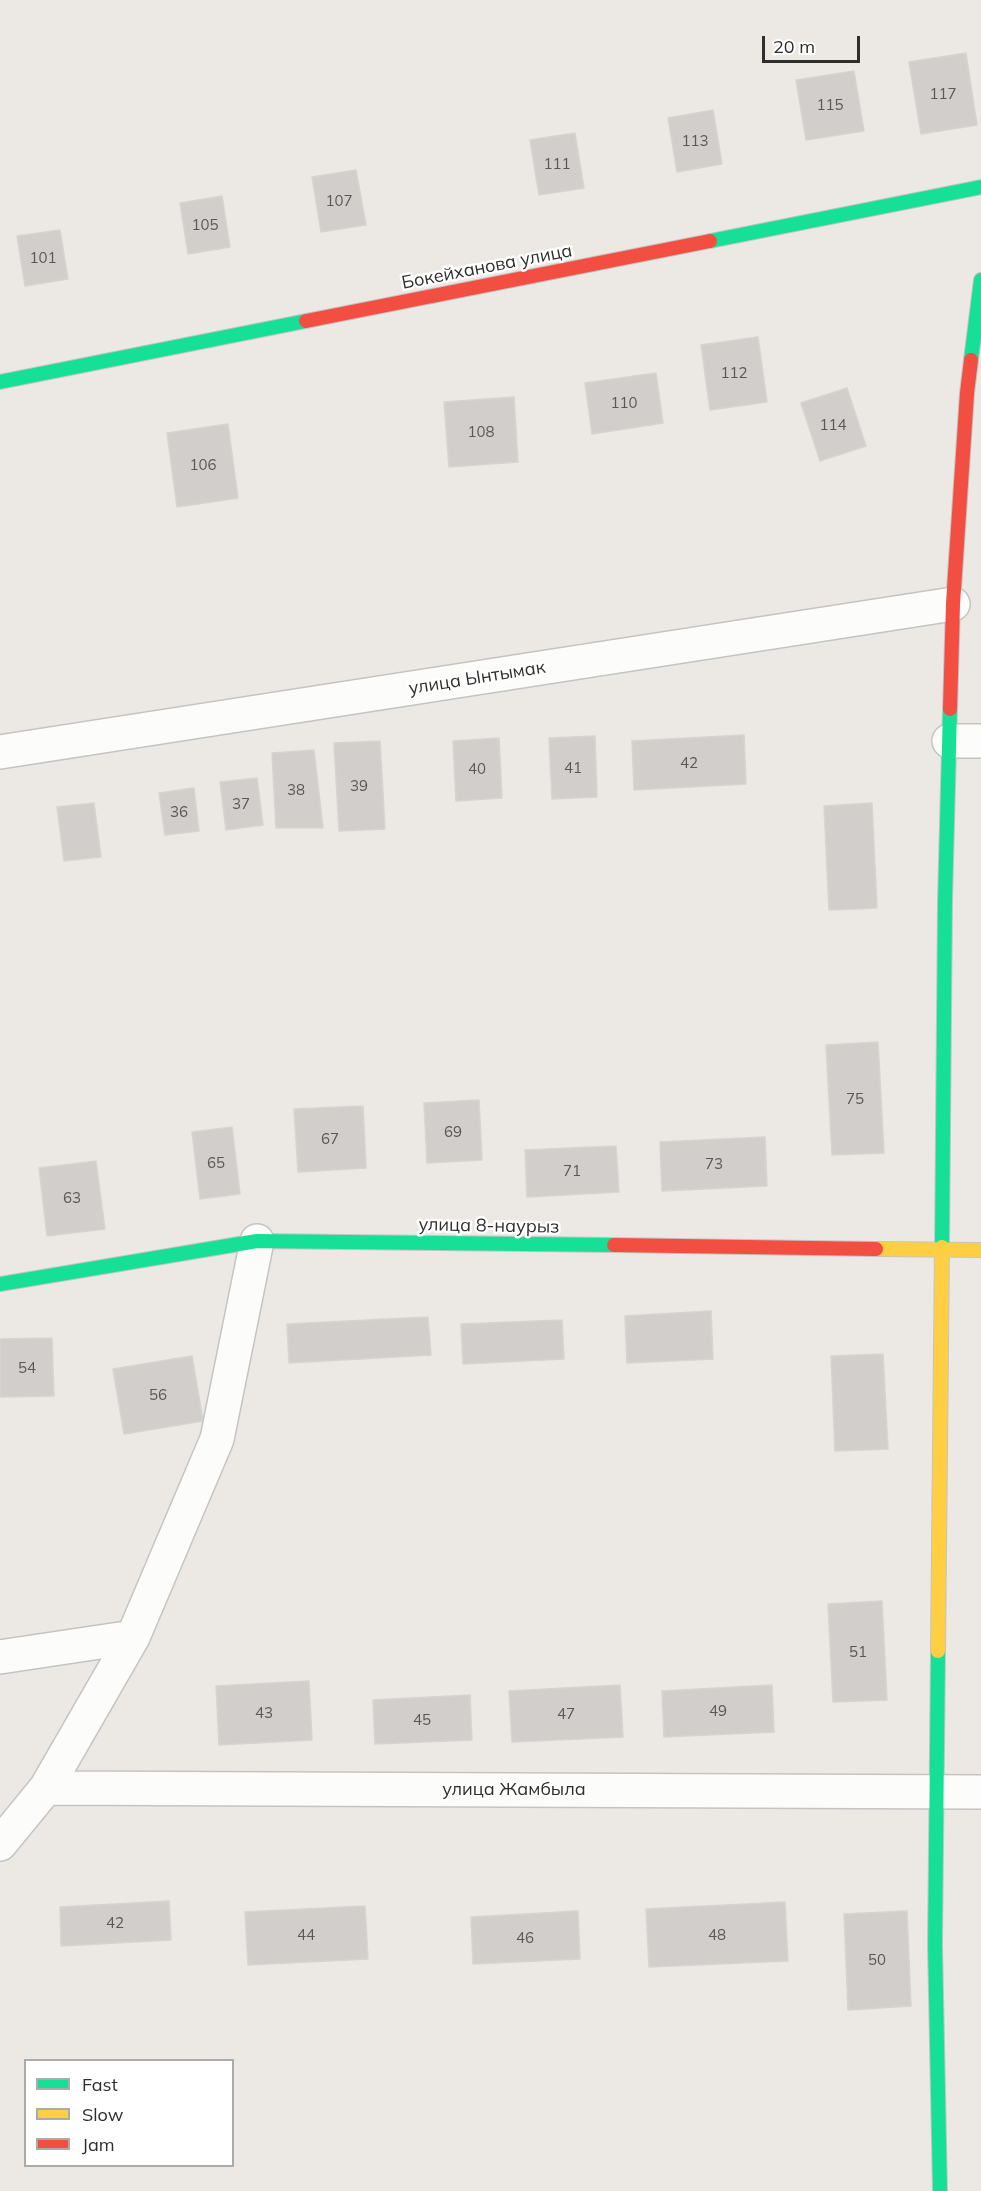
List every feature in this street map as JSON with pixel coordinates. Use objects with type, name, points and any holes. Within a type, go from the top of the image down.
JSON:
[{"type":"street","name":"Бокейханова улица","points":[[0,382],[981,187]]},
{"type":"street","points":[[940,2191],[935,1946],[945,900],[953,604],[967,393],[981,280]]},
{"type":"street","name":"улица Ынтымак","points":[[0,752],[953,604]]},
{"type":"street","points":[[949,741],[981,741]]},
{"type":"street","points":[[0,1844],[46,1788],[133,1637],[216,1439],[257,1241]]},
{"type":"street","name":"улица 8-наурыз","points":[[0,1284],[257,1241],[981,1250]]},
{"type":"street","points":[[0,1657],[133,1637]]},
{"type":"street","name":"улица Жамбыла","points":[[46,1788],[981,1792]]},
{"type":"building","points":[[966,53],[977,125],[921,134],[909,62]]},
{"type":"building","points":[[854,71],[864,131],[806,140],[796,80]]},
{"type":"building","points":[[713,110],[722,164],[677,172],[668,118]]},
{"type":"building","points":[[575,133],[584,188],[539,195],[530,140]]},
{"type":"building","points":[[356,170],[366,225],[321,232],[312,177]]},
{"type":"building","points":[[222,196],[230,247],[188,254],[180,203]]},
{"type":"building","points":[[60,230],[68,279],[25,286],[17,236]]},
{"type":"building","points":[[758,337],[767,402],[710,410],[701,345]]},
{"type":"building","points":[[656,373],[663,423],[592,434],[585,383]]},
{"type":"building","points":[[847,388],[866,446],[820,461],[801,403]]},
{"type":"building","points":[[514,397],[518,462],[449,467],[444,402]]},
{"type":"building","points":[[228,424],[238,498],[177,507],[167,433]]},
{"type":"building","points":[[744,735],[746,784],[634,790],[632,741]]},
{"type":"building","points":[[595,736],[597,797],[552,799],[549,738]]},
{"type":"building","points":[[499,738],[502,798],[456,801],[453,741]]},
{"type":"building","points":[[380,741],[385,829],[339,831],[334,743]]},
{"type":"building","points":[[314,750],[323,828],[276,828],[272,753]]},
{"type":"building","points":[[257,778],[263,825],[226,830],[220,782]]},
{"type":"building","points":[[194,788],[199,831],[165,835],[159,793]]},
{"type":"building","points":[[94,803],[101,857],[64,861],[57,807]]},
{"type":"building","points":[[872,803],[877,908],[829,910],[824,806]]},
{"type":"building","points":[[878,1042],[884,1153],[832,1155],[826,1045]]},
{"type":"building","points":[[479,1100],[482,1160],[427,1163],[424,1103]]},
{"type":"building","points":[[363,1106],[366,1168],[298,1172],[294,1109]]},
{"type":"building","points":[[232,1127],[240,1194],[200,1199],[192,1132]]},
{"type":"building","points":[[765,1137],[767,1186],[662,1191],[660,1142]]},
{"type":"building","points":[[616,1146],[619,1192],[527,1197],[525,1150]]},
{"type":"building","points":[[96,1161],[105,1229],[47,1236],[39,1168]]},
{"type":"building","points":[[711,1311],[713,1359],[627,1363],[625,1316]]},
{"type":"building","points":[[428,1317],[431,1355],[289,1363],[287,1324]]},
{"type":"building","points":[[562,1320],[564,1359],[463,1364],[461,1324]]},
{"type":"building","points":[[52,1338],[54,1396],[0,1397],[0,1339]]},
{"type":"building","points":[[883,1354],[888,1449],[835,1451],[831,1356]]},
{"type":"building","points":[[192,1356],[203,1421],[124,1434],[113,1369]]},
{"type":"building","points":[[882,1601],[887,1700],[833,1702],[828,1604]]},
{"type":"building","points":[[309,1681],[312,1740],[219,1745],[216,1686]]},
{"type":"building","points":[[620,1685],[623,1737],[512,1742],[509,1691]]},
{"type":"building","points":[[772,1685],[774,1732],[664,1737],[662,1691]]},
{"type":"building","points":[[470,1695],[472,1740],[375,1744],[373,1700]]},
{"type":"building","points":[[169,1901],[171,1940],[61,1946],[60,1907]]},
{"type":"building","points":[[785,1902],[788,1961],[649,1967],[646,1909]]},
{"type":"building","points":[[365,1906],[368,1959],[248,1965],[245,1912]]},
{"type":"building","points":[[578,1911],[580,1959],[473,1964],[471,1917]]},
{"type":"building","points":[[907,1911],[911,2006],[848,2010],[844,1914]]},
{"type":"traffic: fast","points":[[710,241],[981,187]]},
{"type":"traffic: fast","points":[[971,360],[981,280]]},
{"type":"traffic: fast","points":[[0,382],[306,321]]},
{"type":"traffic: fast","points":[[942,1247],[945,900],[950,709]]},
{"type":"traffic: fast","points":[[0,1284],[257,1241],[614,1245]]},
{"type":"traffic: fast","points":[[938,1651],[935,1945],[940,2191]]},
{"type":"traffic: slow","points":[[938,1651],[942,1247]]},
{"type":"traffic: slow","points":[[876,1249],[981,1250]]},
{"type":"traffic: jam","points":[[306,321],[710,241]]},
{"type":"traffic: jam","points":[[950,709],[953,604],[971,360]]},
{"type":"traffic: jam","points":[[614,1245],[876,1249]]}]
